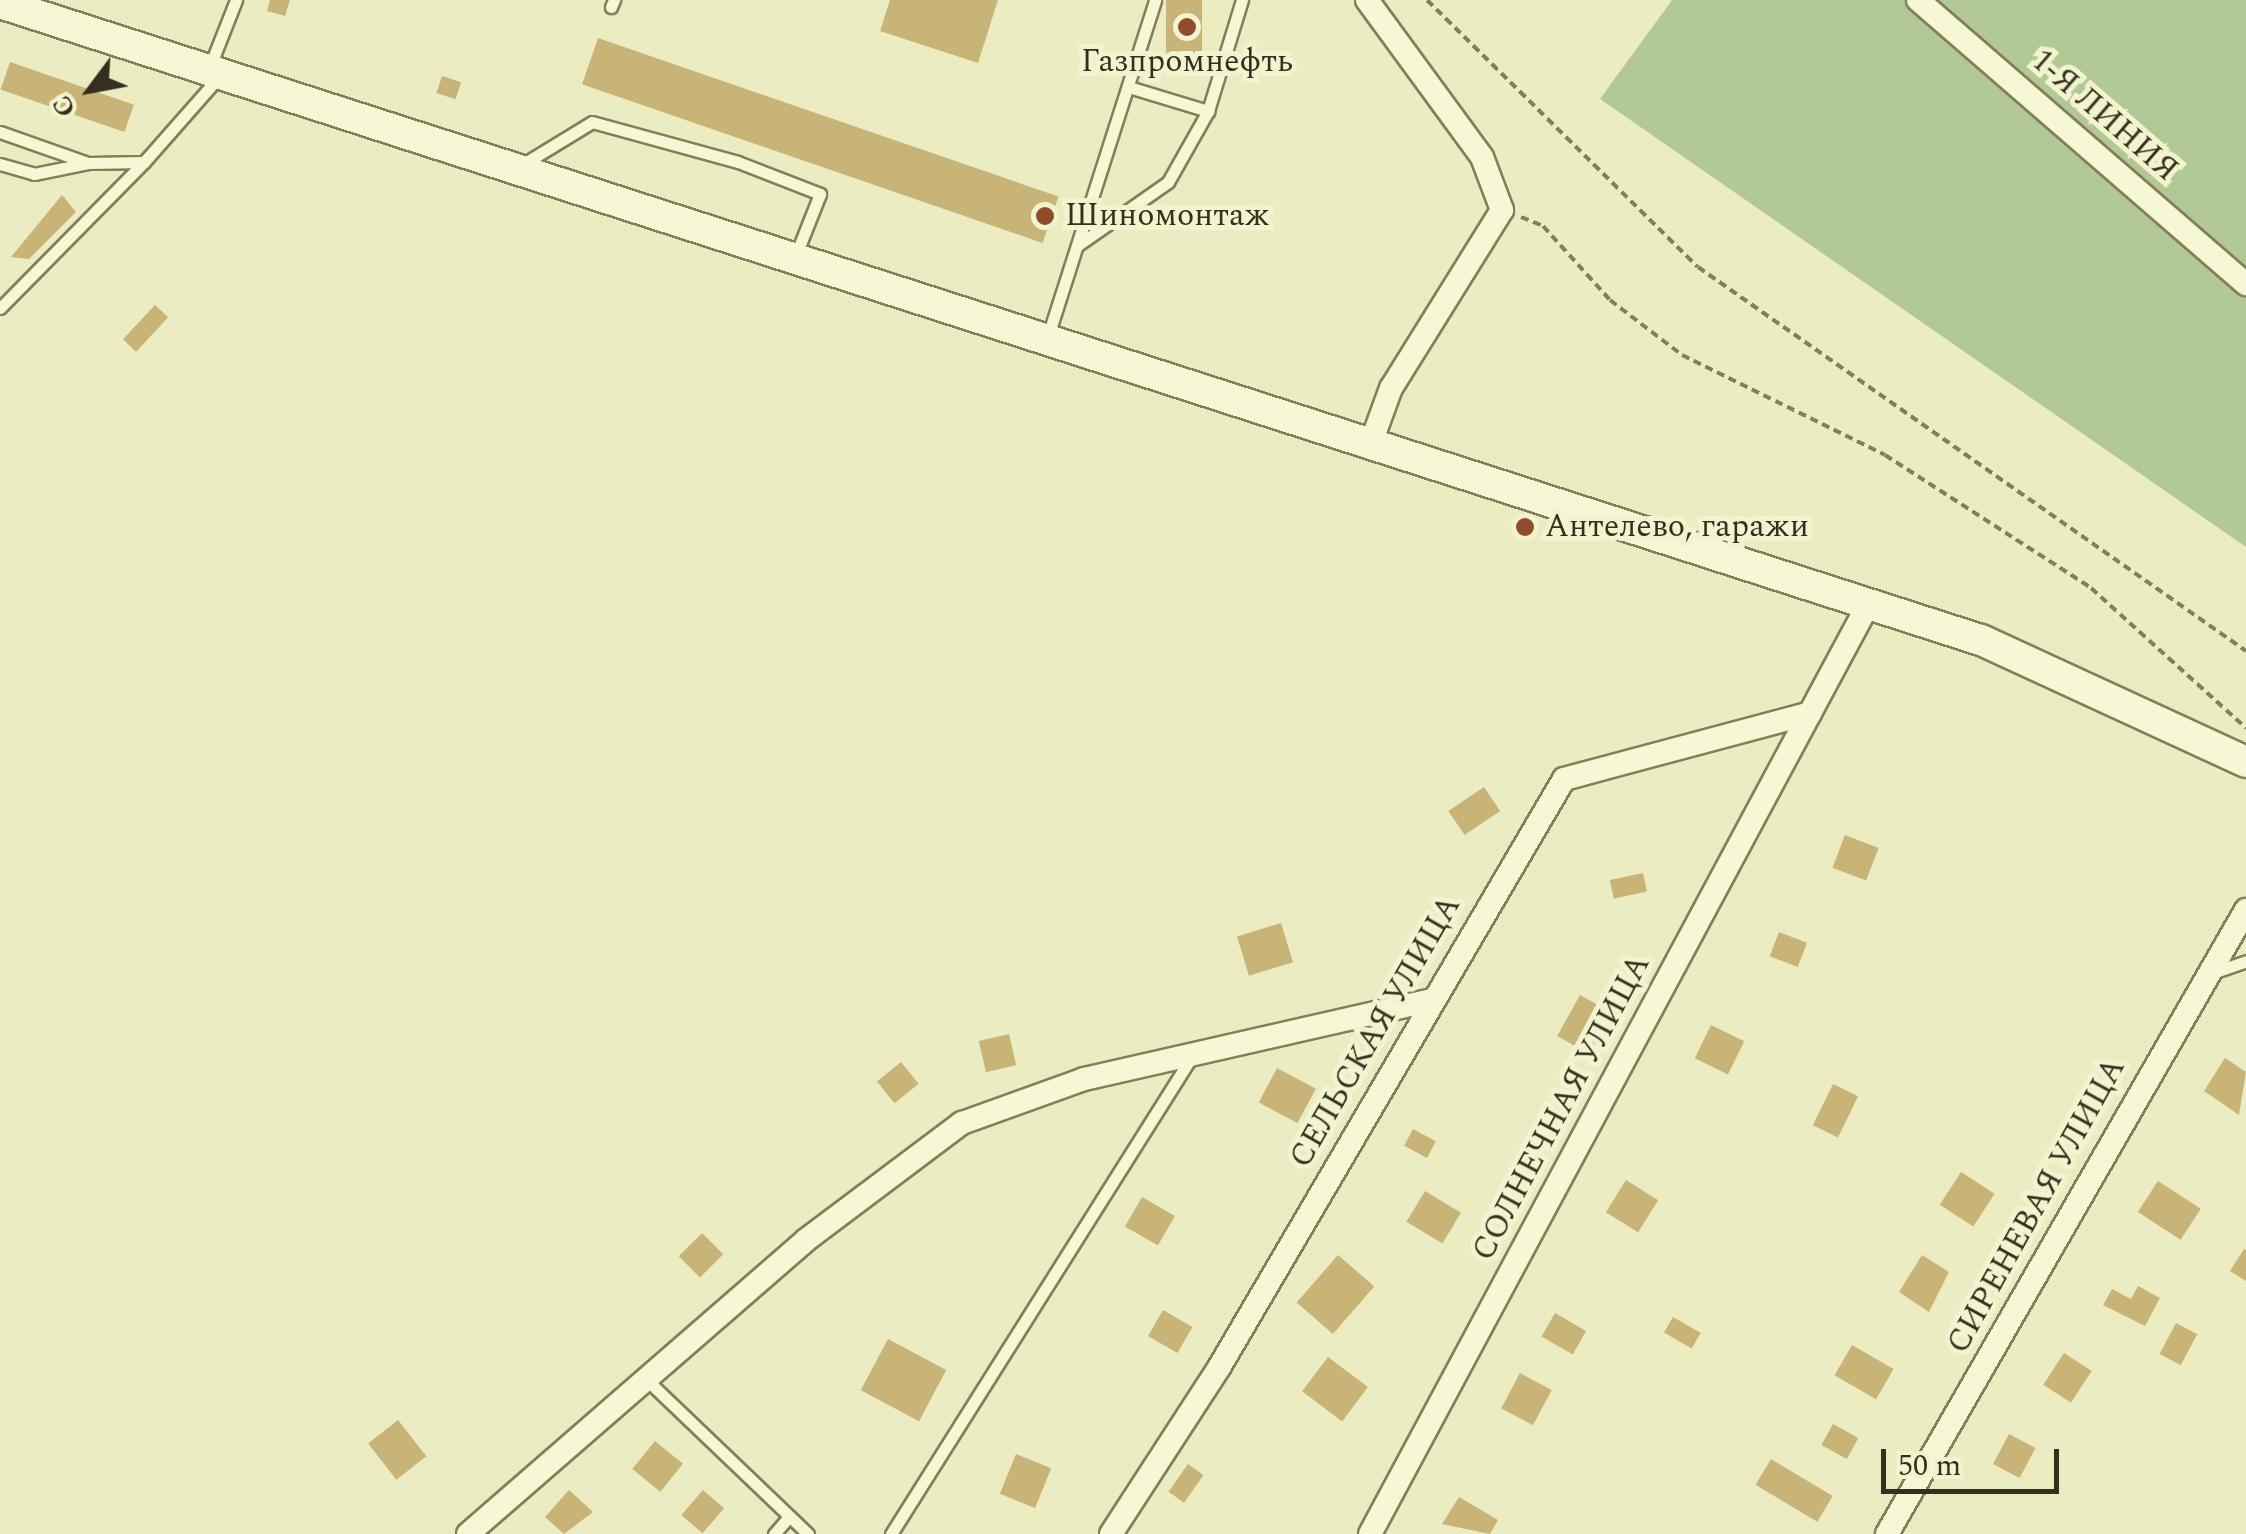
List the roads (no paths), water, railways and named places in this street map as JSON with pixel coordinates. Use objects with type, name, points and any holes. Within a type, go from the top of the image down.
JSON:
[{"type":"main road","points":[[0,3],[1046,344],[1371,443],[1981,640],[2246,762]]},
{"type":"street","name":"1-Я ЛИНИЯ","points":[[1918,0],[2246,284]]},
{"type":"street","points":[[1371,443],[1391,388],[1502,210],[1482,157],[1372,2]]},
{"type":"street","name":"СОЛНЕЧНАЯ УЛИЦА","points":[[1370,1534],[1869,603]]},
{"type":"street","name":"СЕЛЬСКАЯ УЛИЦА","points":[[1111,1534],[1220,1366],[1431,1000],[1564,779],[1810,713]]},
{"type":"street","name":"СИРЕНЕВАЯ УЛИЦА","points":[[1887,1534],[2201,977],[2246,910]]},
{"type":"street","points":[[468,1534],[649,1382],[806,1240],[962,1123],[1084,1079],[1188,1062],[1431,1000]]},
{"type":"lane","points":[[0,308],[144,162],[214,72],[236,0]]},
{"type":"lane","points":[[1046,344],[1155,0]]},
{"type":"lane","points":[[1078,244],[1168,182],[1208,111],[1242,0]]},
{"type":"lane","points":[[1129,87],[1208,111]]},
{"type":"lane","points":[[513,170],[592,122],[738,162],[820,194],[793,261]]},
{"type":"lane","points":[[0,132],[88,162]]},
{"type":"lane","points":[[0,164],[34,174],[88,162],[144,162]]},
{"type":"lane","points":[[2201,977],[2246,961]]},
{"type":"lane","points":[[891,1534],[1188,1062]]},
{"type":"lane","points":[[649,1382],[808,1534]]},
{"type":"lane","points":[[774,1534],[789,1517]]},
{"type":"place","name":"Газпромнефть","points":[[1187,27]]},
{"type":"place","name":"Шиномонтаж","points":[[1045,216]]},
{"type":"place","name":"Антелево, гаражи","points":[[1525,527]]}]
